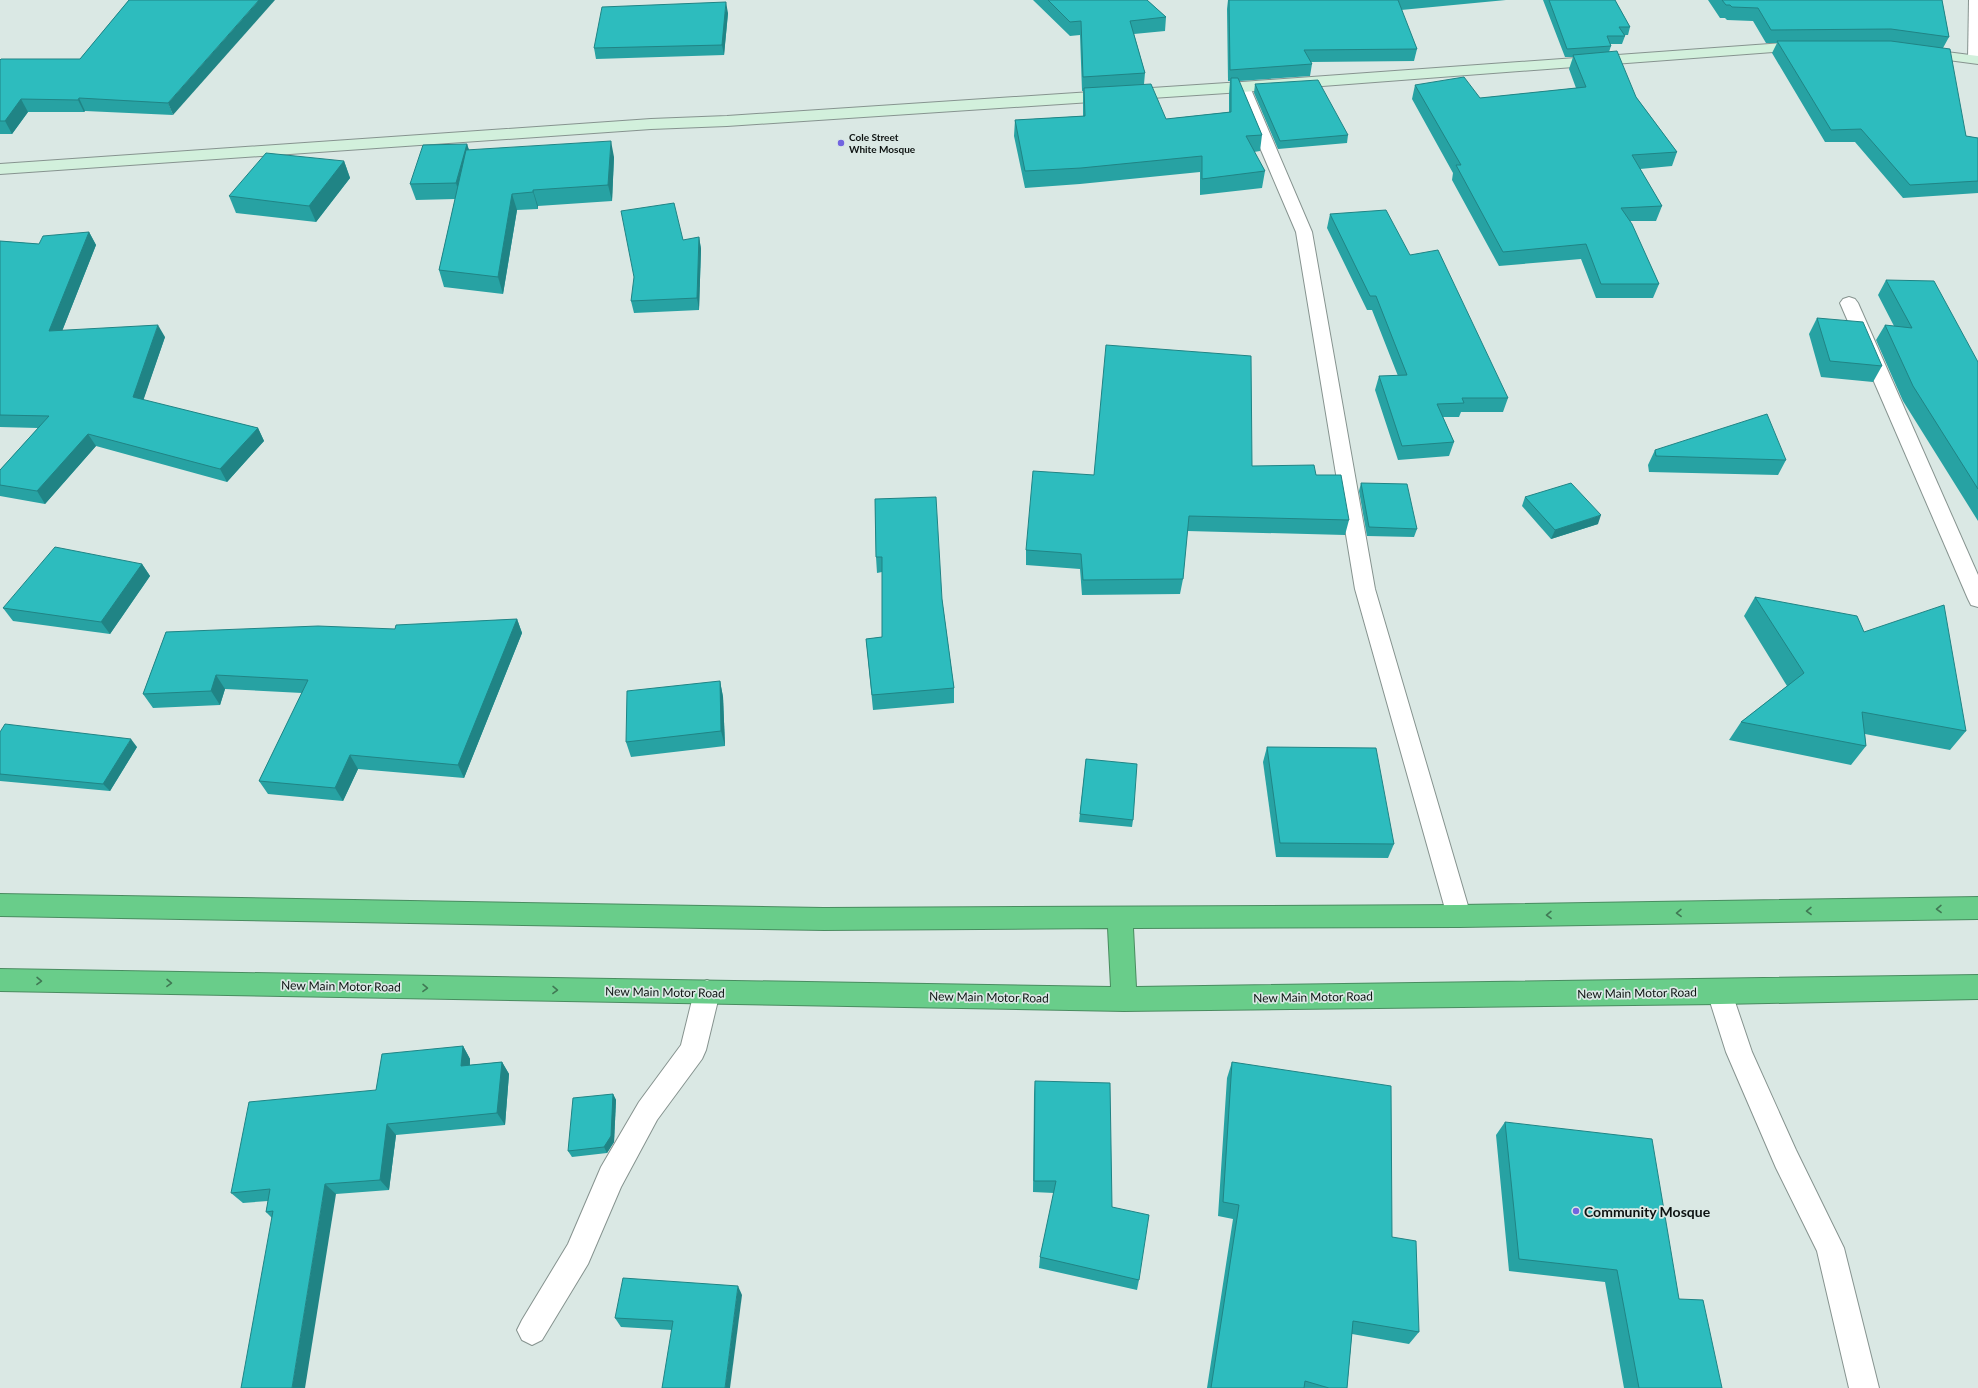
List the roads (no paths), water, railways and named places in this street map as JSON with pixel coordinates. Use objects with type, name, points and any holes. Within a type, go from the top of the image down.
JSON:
[{"type":"highway","points":[[0,905],[824,919],[1120,919],[1459,916],[1978,908]]},
{"type":"highway","points":[[1120,919],[1124,999]]},
{"type":"highway","name":"New Main Motor Road","points":[[0,980],[1124,999],[1720,992],[1978,987]]},
{"type":"street","points":[[1908,51],[1976,59],[1976,0]]},
{"type":"street","points":[[0,169],[644,124],[727,121],[1242,87],[1785,47],[1816,48]]},
{"type":"street","points":[[1242,87],[1304,232],[1365,589],[1459,916]]},
{"type":"street","points":[[1848,303],[1978,599]]},
{"type":"street","points":[[532,1330],[578,1254],[611,1177],[648,1111],[693,1050],[707,992]]},
{"type":"street","points":[[1720,992],[1739,1052],[1786,1159],[1830,1248],[1864,1388]]},
{"type":"place","name":"Cole Street White Mosque","points":[[841,143]]},
{"type":"place","name":"Community Mosque","points":[[1576,1211]]}]
